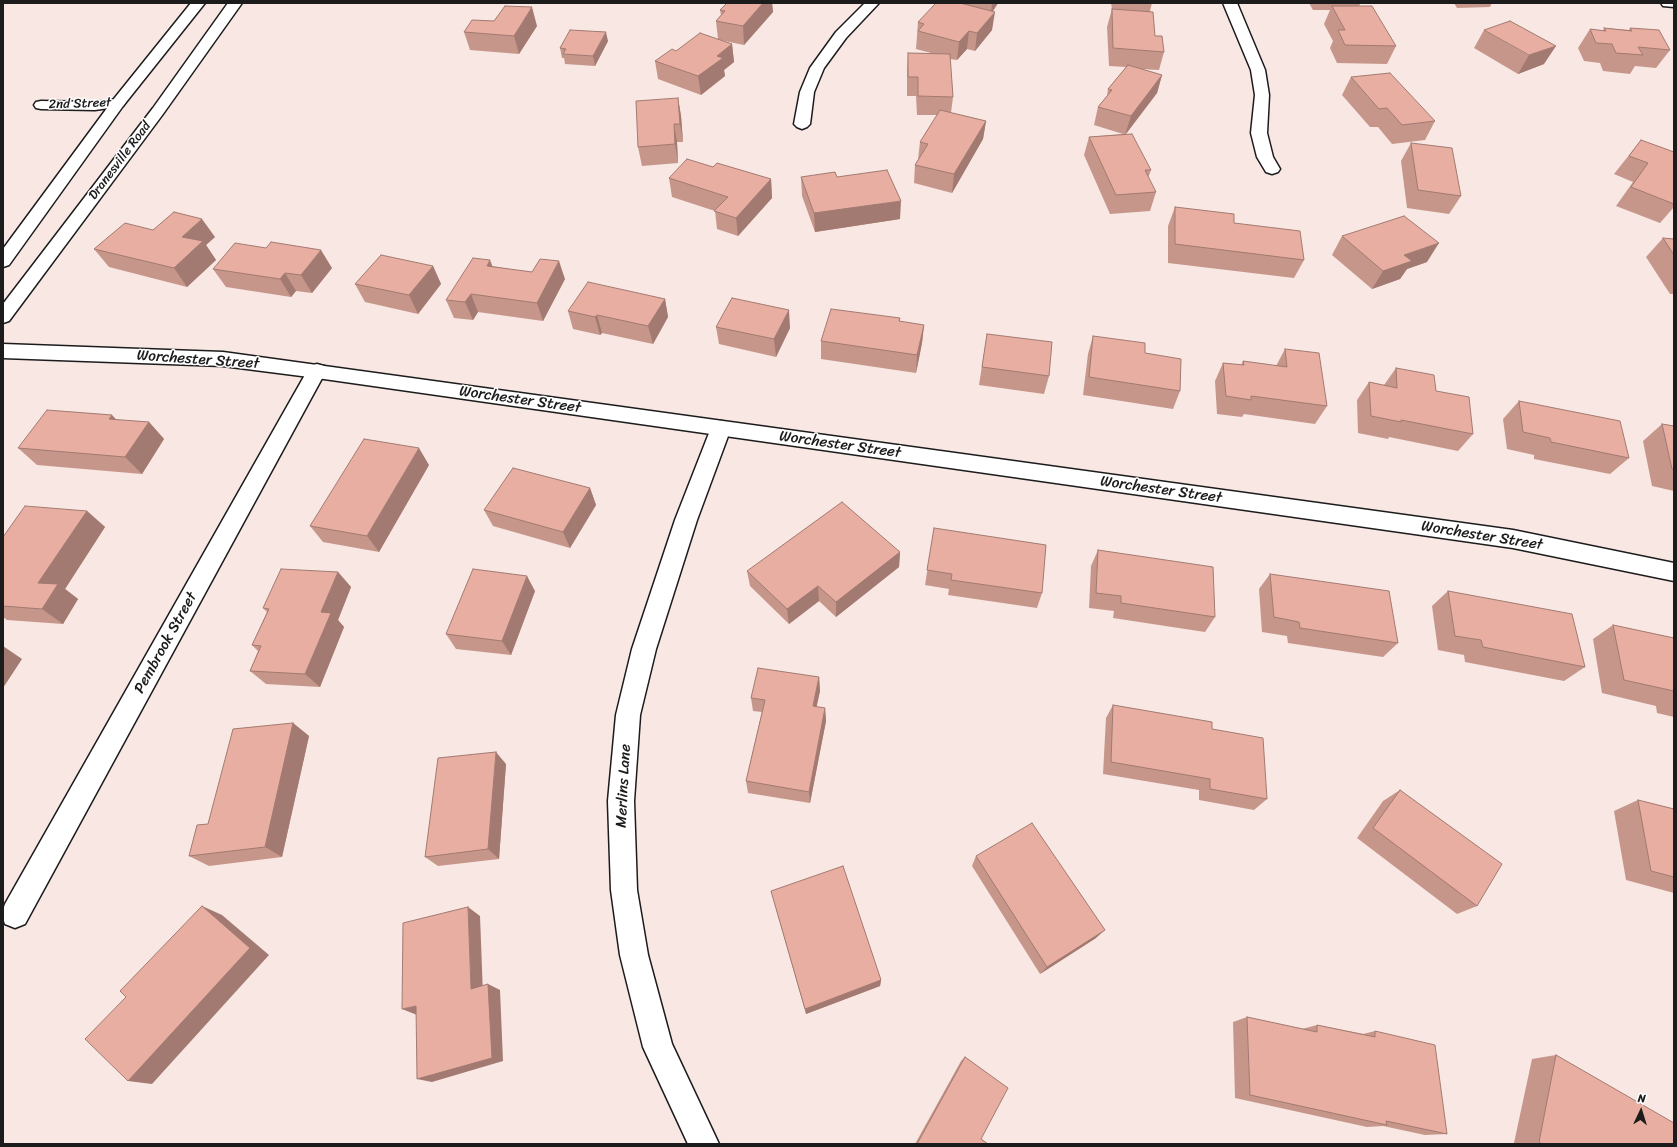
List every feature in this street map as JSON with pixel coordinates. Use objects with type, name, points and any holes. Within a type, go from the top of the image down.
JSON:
[{"type":"street","points":[[3,261],[118,103],[198,3]]},
{"type":"street","name":"Dranesville Road","points":[[3,317],[158,111],[235,3]]},
{"type":"street","points":[[802,124],[807,92],[817,68],[841,35],[872,3]]},
{"type":"street","points":[[1230,3],[1258,70],[1262,95],[1259,133],[1265,157],[1272,169]]},
{"type":"street","points":[[1668,3],[1674,3]]},
{"type":"street","name":"2nd Street","points":[[41,105],[96,106],[118,103]]},
{"type":"street","name":"Worchester Street","points":[[3,352],[223,359],[317,371],[1513,539],[1674,572]]},
{"type":"street","name":"Pembrook Street","points":[[16,914],[317,371]]},
{"type":"street","name":"Merlins Lane","points":[[704,1144],[658,1047],[634,954],[624,890],[621,802],[628,715],[644,649],[686,520],[721,428]]},
{"type":"building","points":[[727,3],[763,3],[743,26],[716,21],[725,11],[720,10]]},
{"type":"building","points":[[936,3],[960,3],[995,12],[977,33],[969,31],[959,42],[918,31],[924,24],[918,22]]},
{"type":"building","points":[[505,6],[532,7],[514,36],[464,32],[472,20],[494,21]]},
{"type":"building","points":[[1332,6],[1372,6],[1396,46],[1345,45],[1338,30],[1345,30]]},
{"type":"building","points":[[1112,9],[1153,12],[1155,36],[1162,36],[1164,52],[1113,48]]},
{"type":"building","points":[[1510,21],[1556,46],[1529,55],[1484,30]]},
{"type":"building","points":[[1604,28],[1632,31],[1630,28],[1659,30],[1670,50],[1638,47],[1643,55],[1616,53],[1612,44],[1596,43],[1590,29],[1606,31]]},
{"type":"building","points":[[570,30],[606,32],[593,56],[563,54],[566,49],[560,48]]},
{"type":"building","points":[[700,33],[732,44],[717,56],[723,58],[698,76],[655,61],[672,49],[676,51]]},
{"type":"building","points":[[908,53],[950,54],[953,97],[918,96],[918,77],[908,77]]},
{"type":"building","points":[[1128,65],[1162,75],[1131,116],[1098,107],[1112,90],[1108,89]]},
{"type":"building","points":[[1390,73],[1435,121],[1402,125],[1387,108],[1379,109],[1351,77]]},
{"type":"building","points":[[678,98],[680,124],[674,124],[675,144],[638,147],[636,101]]},
{"type":"building","points":[[940,110],[986,121],[954,174],[915,165],[928,144],[920,142]]},
{"type":"building","points":[[1132,134],[1151,170],[1145,170],[1156,192],[1116,195],[1089,137]]},
{"type":"building","points":[[1641,140],[1674,152],[1674,204],[1631,187],[1648,163],[1629,156]]},
{"type":"building","points":[[1411,143],[1452,148],[1461,196],[1418,190]]},
{"type":"building","points":[[687,159],[713,167],[717,163],[771,179],[736,218],[714,211],[728,197],[669,178]]},
{"type":"building","points":[[887,170],[901,201],[814,213],[801,177],[835,172],[837,177]]},
{"type":"building","points":[[1175,207],[1234,214],[1234,223],[1300,231],[1304,260],[1175,244]]},
{"type":"building","points":[[174,212],[202,219],[182,237],[203,241],[174,268],[94,249],[125,223],[153,230]]},
{"type":"building","points":[[1404,216],[1439,243],[1404,255],[1412,261],[1383,271],[1342,236]]},
{"type":"building","points":[[1663,238],[1674,239],[1674,255]]},
{"type":"building","points":[[271,242],[321,250],[301,275],[285,273],[280,279],[213,269],[235,243],[266,248]]},
{"type":"building","points":[[381,255],[433,266],[409,295],[355,284]]},
{"type":"building","points":[[473,258],[490,260],[487,266],[532,272],[540,259],[559,261],[537,303],[471,294],[465,302],[446,300]]},
{"type":"building","points":[[588,282],[665,299],[648,326],[597,315],[595,317],[568,311]]},
{"type":"building","points":[[732,298],[789,310],[774,339],[716,327]]},
{"type":"building","points":[[831,309],[900,318],[899,321],[924,325],[917,355],[821,341]]},
{"type":"building","points":[[987,334],[1052,342],[1049,376],[982,367]]},
{"type":"building","points":[[1093,336],[1145,343],[1145,353],[1181,359],[1180,391],[1089,377]]},
{"type":"building","points":[[1285,349],[1319,353],[1327,406],[1251,396],[1251,400],[1226,396],[1223,363],[1244,365],[1243,361],[1287,367]]},
{"type":"building","points":[[1396,368],[1434,375],[1436,391],[1469,397],[1473,434],[1401,420],[1401,422],[1371,416],[1369,382],[1397,388]]},
{"type":"building","points":[[1519,401],[1620,421],[1629,458],[1551,442],[1550,438],[1523,432]]},
{"type":"building","points":[[47,410],[112,415],[109,419],[149,422],[125,457],[18,448]]},
{"type":"building","points":[[1662,424],[1674,426],[1674,470],[1672,469]]},
{"type":"building","points":[[364,439],[419,448],[367,536],[310,526]]},
{"type":"building","points":[[513,468],[590,488],[563,532],[484,510]]},
{"type":"building","points":[[842,502],[900,552],[836,602],[818,586],[787,609],[747,571]]},
{"type":"building","points":[[25,506],[87,511],[38,583],[58,584],[42,609],[3,606],[3,537]]},
{"type":"building","points":[[934,528],[1046,545],[1042,593],[951,580],[952,574],[927,570]]},
{"type":"building","points":[[1098,550],[1213,567],[1215,617],[1121,603],[1121,596],[1096,593]]},
{"type":"building","points":[[281,569],[338,572],[321,612],[331,613],[305,674],[250,671],[261,646],[252,645],[269,609],[263,608]]},
{"type":"building","points":[[473,569],[527,576],[502,641],[446,634]]},
{"type":"building","points":[[1270,574],[1389,591],[1398,643],[1300,628],[1299,622],[1274,617]]},
{"type":"building","points":[[1448,591],[1572,614],[1585,667],[1483,647],[1481,640],[1455,636]]},
{"type":"building","points":[[1613,625],[1674,638],[1674,691],[1624,680]]},
{"type":"building","points":[[758,668],[819,677],[813,706],[825,708],[809,792],[746,781],[765,700],[751,698]]},
{"type":"building","points":[[1113,705],[1212,722],[1212,729],[1263,738],[1267,799],[1210,789],[1210,779],[1111,762]]},
{"type":"building","points":[[293,723],[265,847],[189,856],[197,825],[208,824],[233,729]]},
{"type":"building","points":[[496,752],[488,849],[425,857],[438,758]]},
{"type":"building","points":[[1400,790],[1502,864],[1477,906],[1373,828]]},
{"type":"building","points":[[1638,800],[1674,809],[1674,877],[1651,871]]},
{"type":"building","points":[[1032,823],[1105,930],[1047,967],[976,856]]},
{"type":"building","points":[[843,866],[881,980],[805,1009],[771,891]]},
{"type":"building","points":[[202,906],[250,948],[128,1081],[85,1039],[126,997],[120,991]]},
{"type":"building","points":[[468,907],[471,989],[488,984],[492,1058],[417,1079],[416,1006],[402,1009],[403,923]]},
{"type":"building","points":[[1247,1017],[1317,1032],[1317,1025],[1375,1037],[1375,1031],[1435,1045],[1447,1134],[1386,1121],[1387,1125],[1250,1095]]},
{"type":"building","points":[[1556,1055],[1674,1123],[1674,1144],[1542,1144],[1539,1142]]},
{"type":"building","points":[[965,1057],[1008,1088],[981,1139],[988,1144],[917,1144]]}]
